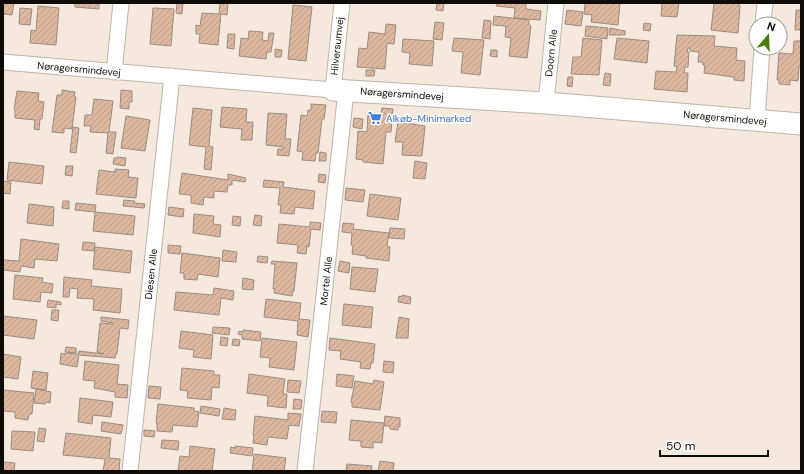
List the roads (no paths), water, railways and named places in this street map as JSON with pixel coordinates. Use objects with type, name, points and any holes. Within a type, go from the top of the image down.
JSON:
[{"type":"street","points":[[114,72],[121,3]]},
{"type":"street","name":"Hilversumvej","points":[[339,90],[342,3]]},
{"type":"street","name":"Doorn Alle","points":[[546,103],[556,3]]},
{"type":"street","points":[[764,16],[765,3]]},
{"type":"street","points":[[757,120],[761,56]]},
{"type":"street","name":"Nøragersmindevej","points":[[3,62],[339,90],[546,103],[801,124]]},
{"type":"street","name":"Diesen Alle","points":[[130,471],[172,76]]},
{"type":"street","name":"Mortel Alle","points":[[305,471],[339,90]]},
{"type":"place","name":"Alkøb-Minimarked","points":[[375,118]]}]
